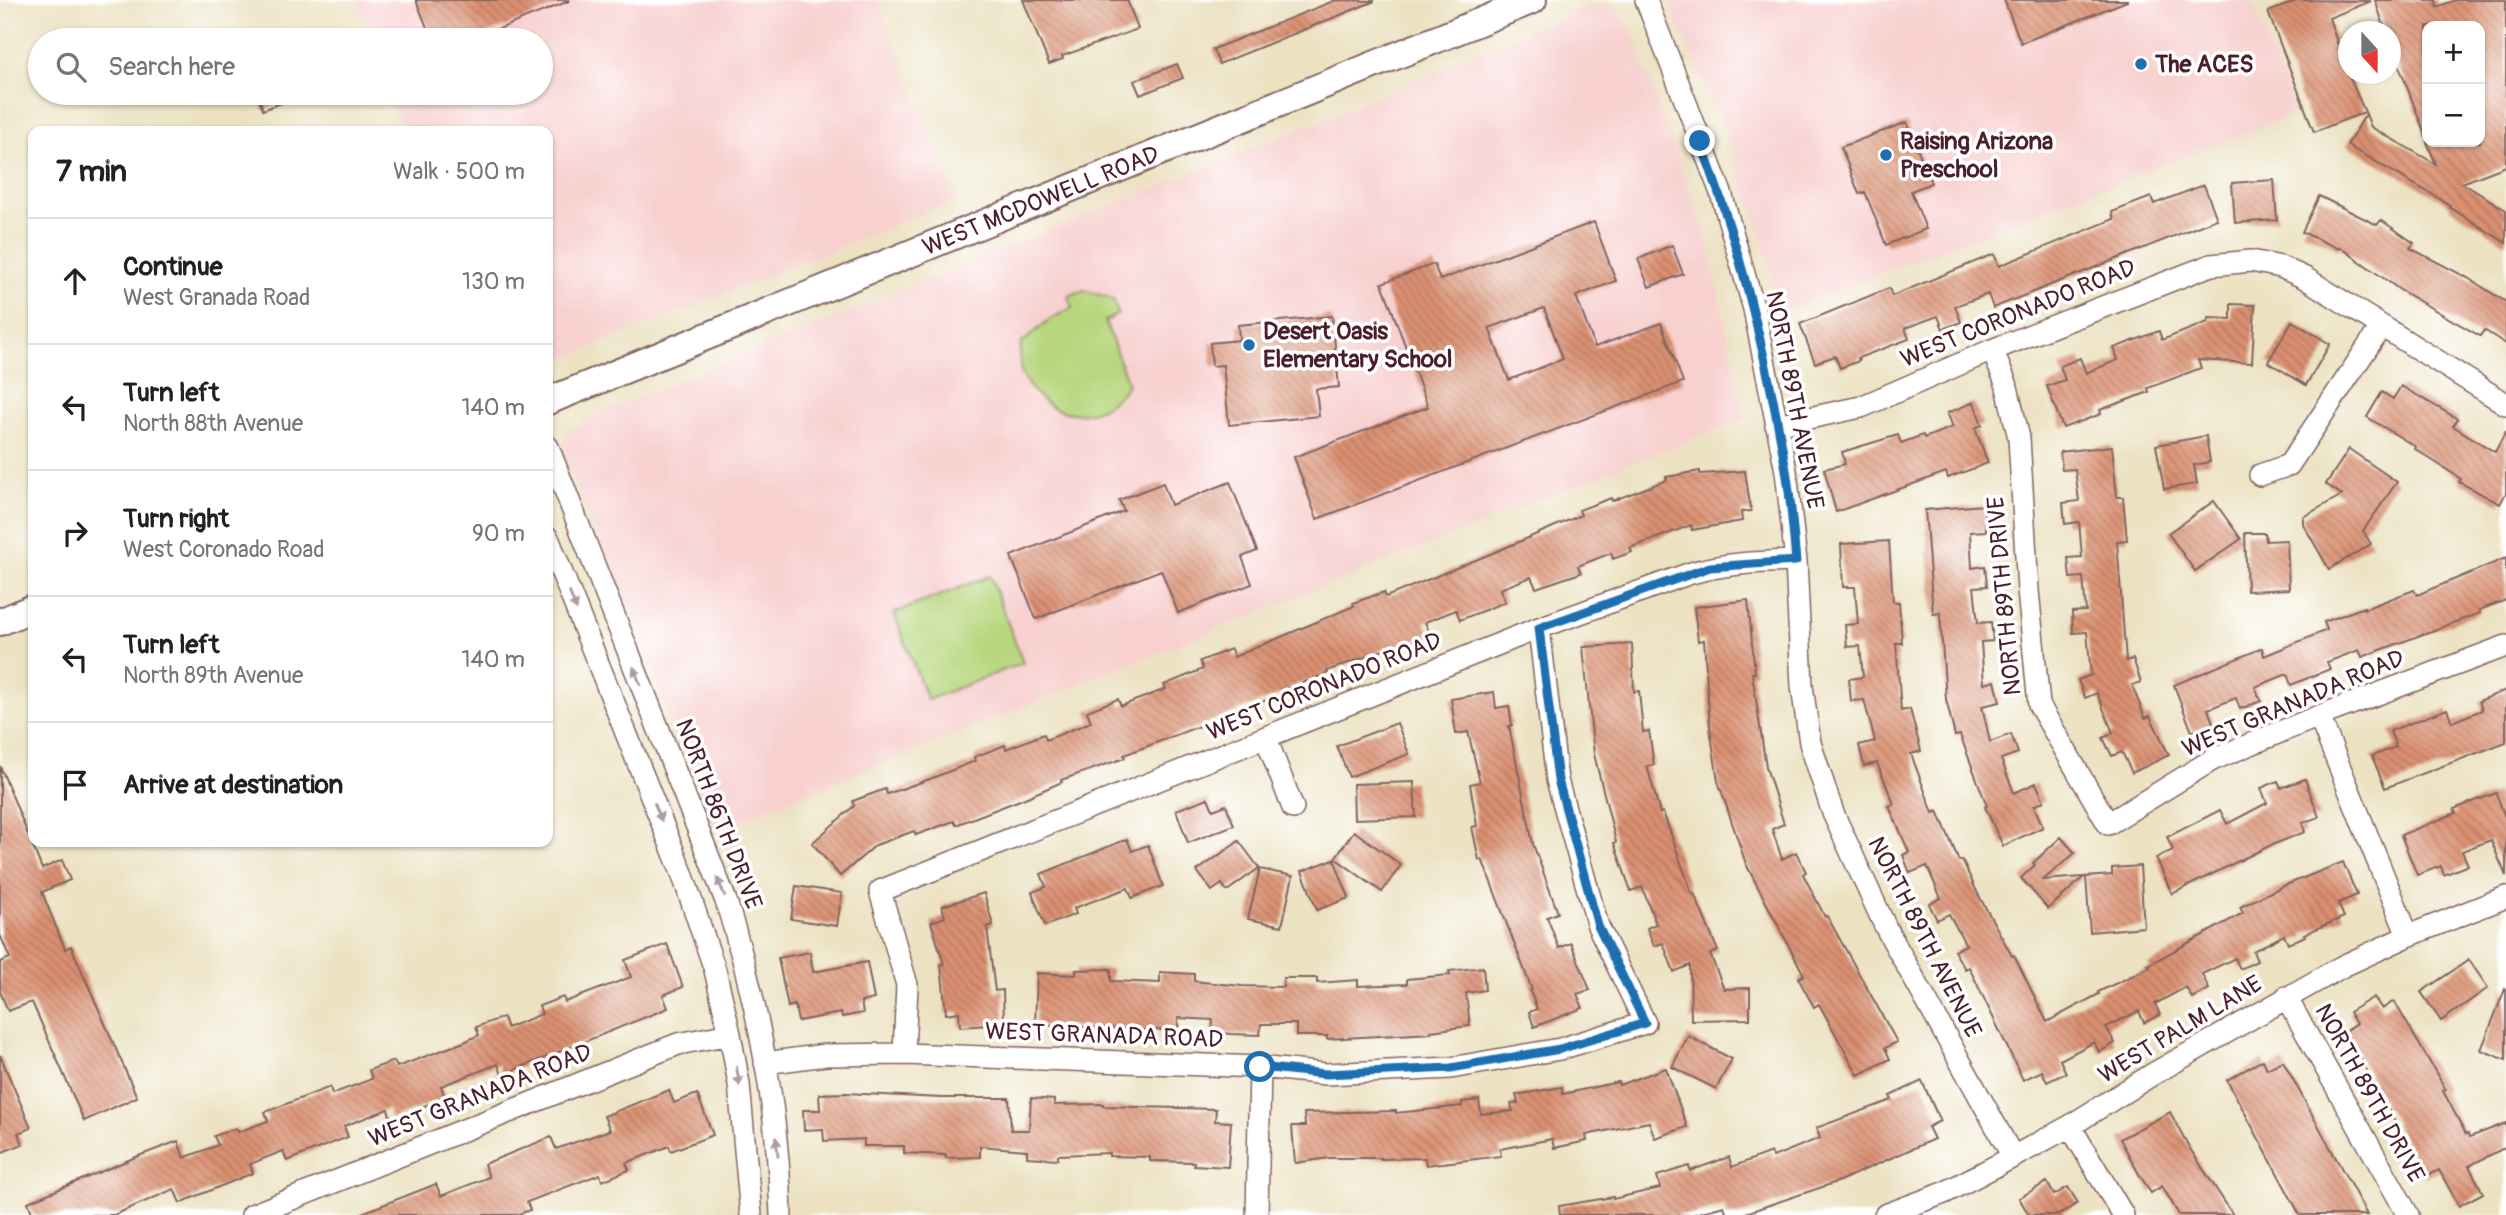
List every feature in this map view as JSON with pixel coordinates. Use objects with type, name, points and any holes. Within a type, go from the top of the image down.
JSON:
[{"type":"main road","name":"WEST MCDOWELL ROAD","points":[[553,399],[1533,0]]},
{"type":"main road","points":[[0,622],[28,610]]},
{"type":"street","name":"NORTH 89TH AVENUE","points":[[1646,0],[1721,193],[1754,309],[1786,471],[1796,561],[1804,714],[1810,743],[1833,813],[1886,928],[2013,1157]]},
{"type":"street","name":"WEST CORONADO ROAD","points":[[1776,425],[1861,407],[1992,350],[2211,265],[2251,261],[2281,267],[2305,278],[2506,404]]},
{"type":"street","points":[[2260,475],[2289,465],[2381,327]]},
{"type":"street","name":"NORTH 89TH DRIVE","points":[[1992,350],[2006,383],[2019,438],[2028,590],[2039,705],[2108,824]]},
{"type":"street","name":"NORTH 86TH DRIVE","points":[[553,460],[726,901],[736,934],[749,978],[773,1110],[781,1215]]},
{"type":"street","points":[[553,550],[682,873],[706,943],[730,1034],[747,1148],[751,1215]]},
{"type":"street","name":"WEST CORONADO ROAD","points":[[905,1054],[907,985],[880,891],[1539,628],[1710,567],[1796,561]]},
{"type":"street","name":"WEST GRANADA ROAD","points":[[765,1063],[825,1055],[905,1054],[1260,1067],[1326,1074],[1451,1068],[1560,1049],[1645,1023],[1598,926],[1558,780],[1539,628]]},
{"type":"street","name":"WEST GRANADA ROAD","points":[[2108,824],[2212,760],[2319,716],[2506,646]]},
{"type":"street","points":[[2319,716],[2408,936]]},
{"type":"street","points":[[1266,738],[1293,808]]},
{"type":"street","name":"WEST PALM LANE","points":[[1885,1215],[1944,1193],[2013,1157],[2343,966],[2408,936],[2506,897]]},
{"type":"street","points":[[706,943],[736,934]]},
{"type":"street","name":"NORTH 89TH DRIVE","points":[[2286,997],[2408,1215]]},
{"type":"street","name":"WEST GRANADA ROAD","points":[[252,1215],[678,1044],[730,1034]]},
{"type":"street","points":[[1257,1215],[1260,1067]]},
{"type":"street","points":[[2070,1126],[2123,1215]]},
{"type":"shaded area","points":[[356,0],[877,0],[956,200],[553,363],[553,126],[401,126],[393,105],[553,105],[553,28],[367,28]]},
{"type":"shaded area","name":"Raising Arizona Preschool","points":[[1670,0],[2252,0],[2296,113],[1782,312],[1762,238],[1725,130],[1673,14]]},
{"type":"shaded area","name":"Desert Oasis Elementary School","points":[[1592,5],[1608,6],[1620,12],[1630,27],[1707,237],[1745,418],[716,830],[566,460],[563,440],[568,432],[587,418],[1319,121]]},
{"type":"green space","points":[[1084,290],[1113,299],[1118,314],[1105,321],[1128,384],[1108,404],[1084,413],[1072,413],[1047,404],[1028,385],[1020,366],[1021,344],[1050,319],[1072,308],[1068,296]]},
{"type":"green space","points":[[990,576],[1023,663],[927,700],[894,613]]},
{"type":"building","points":[[416,0],[569,0],[501,28],[427,28]]},
{"type":"building","points":[[1023,0],[1127,0],[1138,29],[1062,56],[1063,59],[1049,64]]},
{"type":"building","points":[[1336,0],[1375,1],[1219,64],[1213,49]]},
{"type":"building","points":[[2004,0],[2127,0],[2127,1],[2021,43]]},
{"type":"building","points":[[2299,0],[2371,1],[2329,18],[2338,45],[2338,84],[2352,84],[2365,112],[2314,132],[2268,12]]},
{"type":"building","points":[[2375,0],[2436,0],[2437,7],[2455,0],[2506,0],[2506,166],[2462,183],[2506,210],[2506,243],[2449,207],[2450,205],[2347,145],[2366,114],[2371,127],[2436,164],[2429,147],[2485,147],[2485,21],[2422,21],[2422,126],[2401,71],[2401,21],[2382,21]]},
{"type":"building","points":[[1177,64],[1183,78],[1140,95],[1134,81]]},
{"type":"building","points":[[261,105],[276,105],[263,110]]},
{"type":"building","points":[[1907,122],[1931,183],[1911,191],[1926,229],[1886,245],[1865,192],[1859,194],[1841,147]]},
{"type":"building","points":[[2274,180],[2277,220],[2235,223],[2232,183]]},
{"type":"building","points":[[2204,185],[2217,219],[1993,308],[1988,294],[1955,306],[1961,322],[1943,329],[1938,316],[1905,328],[1909,339],[1858,358],[1859,361],[1840,368],[1835,356],[1815,363],[1800,324],[1889,288],[1892,296],[1994,254],[1999,266],[2114,219],[2112,212],[2151,197],[2154,204]]},
{"type":"building","points":[[2319,196],[2377,225],[2381,220],[2414,243],[2410,248],[2468,278],[2506,302],[2506,344],[2484,330],[2480,336],[2400,290],[2340,247],[2339,249],[2302,232]]},
{"type":"building","points":[[1594,222],[1616,281],[1576,296],[1595,347],[1661,323],[1683,382],[1317,519],[1294,457],[1428,407],[1382,283],[1434,264],[1440,280]],"holes":[[[1544,308],[1563,359],[1509,380],[1489,328]]]},
{"type":"building","points":[[1672,245],[1683,274],[1649,287],[1638,259]]},
{"type":"building","points":[[2231,304],[2255,305],[2252,363],[2198,360],[2201,368],[2148,388],[2149,392],[2100,410],[2101,414],[2063,428],[2047,386],[2065,380],[2060,366],[2080,358],[2086,373],[2118,360],[2114,348],[2159,331],[2162,340],[2208,322],[2209,318],[2231,319]]},
{"type":"building","points":[[1332,316],[1339,387],[1316,389],[1319,416],[1229,425],[1223,365],[1212,366],[1210,343],[1239,340],[1238,325]]},
{"type":"building","points":[[2292,321],[2330,344],[2306,385],[2268,362]]},
{"type":"building","points":[[2401,386],[2458,419],[2453,426],[2495,452],[2506,431],[2506,493],[2500,504],[2459,482],[2461,479],[2415,449],[2416,447],[2367,417],[2382,392],[2393,399]]},
{"type":"building","points":[[1974,402],[1982,425],[1975,428],[1988,463],[1948,478],[1946,472],[1836,512],[1824,469],[1845,464],[1842,452],[1898,435],[1901,443],[1923,435],[1924,438],[1953,427],[1947,413]]},
{"type":"building","points":[[2206,436],[2210,462],[2194,465],[2197,484],[2164,489],[2156,445]]},
{"type":"building","points":[[2112,446],[2117,497],[2123,497],[2127,540],[2117,541],[2126,661],[2133,659],[2141,682],[2132,685],[2145,718],[2150,716],[2169,755],[2132,773],[2122,752],[2112,756],[2103,738],[2113,733],[2097,693],[2085,698],[2078,680],[2091,675],[2087,632],[2073,633],[2072,612],[2086,611],[2083,577],[2070,578],[2068,558],[2082,557],[2079,522],[2065,524],[2063,503],[2079,501],[2075,469],[2062,470],[2060,452]]},
{"type":"building","points":[[2349,449],[2397,482],[2363,531],[2371,544],[2329,569],[2303,524],[2303,517],[2342,495],[2326,484]]},
{"type":"building","points":[[1700,471],[1700,474],[1745,471],[1751,511],[1741,512],[1742,521],[1692,530],[1691,525],[1630,548],[1632,552],[1613,559],[1611,553],[1578,566],[1581,573],[1536,588],[1531,577],[1500,589],[1505,602],[1460,620],[1456,610],[1425,622],[1430,634],[1404,645],[1327,671],[1328,673],[1289,688],[1290,691],[1124,755],[1125,758],[1061,780],[1062,782],[1025,798],[956,825],[954,821],[916,835],[914,831],[876,845],[840,876],[812,843],[854,806],[853,801],[885,789],[887,794],[930,779],[975,761],[974,757],[1005,745],[1006,749],[1044,734],[1046,740],[1091,722],[1087,711],[1118,699],[1121,706],[1166,689],[1164,685],[1203,669],[1200,661],[1231,649],[1234,657],[1354,606],[1353,603],[1384,592],[1386,597],[1507,547],[1581,515],[1579,510],[1611,498],[1612,501],[1667,480],[1666,477]]},
{"type":"building","points":[[1230,482],[1257,551],[1242,557],[1252,584],[1178,613],[1161,570],[1036,619],[1011,556],[1124,511],[1119,500],[1163,483],[1171,505]]},
{"type":"building","points":[[2214,501],[2241,539],[2195,571],[2168,533]]},
{"type":"building","points":[[1984,505],[1986,531],[1970,532],[1972,568],[1985,566],[1987,586],[1974,587],[1978,623],[1991,622],[1993,641],[1981,642],[1984,684],[1995,681],[2000,702],[1982,706],[1990,742],[2011,734],[2018,753],[2001,759],[2014,793],[2036,783],[2044,801],[2034,806],[2043,827],[2003,846],[1985,807],[1987,806],[1960,735],[1955,736],[1946,699],[1940,613],[1933,614],[1925,510]]},
{"type":"building","points":[[2245,533],[2265,533],[2266,541],[2287,540],[2289,589],[2247,591]]},
{"type":"building","points":[[1889,541],[1893,602],[1899,602],[1902,643],[1896,643],[1901,711],[1910,709],[1921,751],[1911,754],[1933,813],[1938,811],[1959,861],[1962,860],[1978,894],[2012,956],[2014,955],[2047,1022],[2243,913],[2240,907],[2343,862],[2357,895],[2338,903],[2344,917],[2288,944],[2284,935],[2253,951],[2257,961],[2240,969],[2235,958],[2202,974],[2209,989],[2192,998],[2186,987],[2155,1004],[2160,1015],[2144,1023],[2139,1011],[2106,1027],[2115,1043],[2099,1052],[2094,1042],[2060,1060],[2066,1073],[2047,1082],[2042,1071],[2023,1080],[1969,967],[1965,969],[1954,951],[1966,945],[1949,914],[1937,920],[1929,904],[1941,898],[1927,866],[1910,873],[1903,855],[1909,852],[1889,806],[1894,804],[1877,763],[1864,766],[1859,745],[1875,741],[1864,700],[1851,701],[1849,679],[1863,677],[1860,646],[1847,647],[1845,625],[1858,624],[1855,587],[1843,587],[1841,544]]},
{"type":"building","points":[[2506,558],[2506,600],[2479,610],[2480,613],[2362,657],[2359,650],[2327,662],[2330,669],[2291,685],[2287,674],[2255,687],[2261,701],[2240,709],[2236,698],[2208,709],[2213,723],[2192,732],[2174,685],[2262,648],[2264,656],[2327,630],[2324,622],[2414,590],[2417,595]]},
{"type":"building","points":[[1748,600],[1755,673],[1752,673],[1766,767],[1784,824],[1772,829],[1782,859],[1796,852],[1806,872],[1803,874],[1825,917],[1827,916],[1897,1042],[1885,1048],[1890,1059],[1858,1075],[1819,1004],[1814,1007],[1798,978],[1804,975],[1746,864],[1718,781],[1710,728],[1704,640],[1698,641],[1694,607]]},
{"type":"building","points":[[1632,644],[1634,692],[1639,691],[1643,732],[1649,731],[1654,765],[1647,766],[1660,813],[1663,812],[1692,894],[1694,893],[1718,951],[1710,954],[1724,989],[1750,988],[1750,1019],[1691,1020],[1690,965],[1674,972],[1663,943],[1654,946],[1647,928],[1656,924],[1642,887],[1631,891],[1614,843],[1616,842],[1594,754],[1583,647]]},
{"type":"building","points":[[2506,690],[2506,742],[2385,788],[2372,756],[2396,747],[2390,731],[2447,709],[2452,722],[2482,710],[2479,701]]},
{"type":"building","points":[[1494,692],[1496,708],[1509,706],[1512,725],[1509,726],[1533,844],[1558,913],[1547,917],[1559,948],[1571,943],[1590,990],[1577,994],[1583,1008],[1534,1027],[1529,1012],[1537,1009],[1530,991],[1532,990],[1482,859],[1479,860],[1472,827],[1477,826],[1470,784],[1480,782],[1468,732],[1456,734],[1451,699]]},
{"type":"building","points":[[1397,723],[1409,754],[1349,777],[1337,746]]},
{"type":"building","points":[[0,766],[28,835],[28,847],[33,847],[42,869],[62,860],[70,880],[42,892],[65,949],[71,946],[137,1097],[84,1121],[32,1002],[8,1011],[0,992],[0,962],[10,958],[0,935]]},
{"type":"building","points":[[2305,779],[2319,817],[2302,823],[2305,832],[2269,846],[2172,894],[2156,858],[2173,850],[2167,837],[2220,810],[2227,824],[2267,803],[2261,788],[2278,781],[2281,788]]},
{"type":"building","points":[[1414,782],[1416,817],[1354,819],[1353,784]]},
{"type":"building","points":[[2496,793],[2506,820],[2506,876],[2491,840],[2462,851],[2468,865],[2444,875],[2441,866],[2417,875],[2401,835],[2456,813],[2454,809]]},
{"type":"building","points":[[1208,798],[1213,810],[1226,805],[1234,825],[1188,843],[1176,810]]},
{"type":"building","points":[[1354,831],[1401,865],[1382,892],[1335,858]]},
{"type":"building","points":[[2061,837],[2075,853],[2043,880],[2084,877],[2048,909],[2021,878]]},
{"type":"building","points":[[1127,839],[1132,851],[1148,845],[1163,886],[1132,898],[1128,888],[1074,908],[1076,914],[1045,926],[1032,892],[1046,887],[1041,874]]},
{"type":"building","points":[[1239,841],[1259,868],[1227,891],[1222,884],[1212,891],[1197,871]]},
{"type":"building","points":[[1334,859],[1349,898],[1317,910],[1302,871]]},
{"type":"building","points":[[2140,866],[2144,927],[2090,932],[2086,877],[2112,875],[2112,868]]},
{"type":"building","points":[[1260,869],[1293,876],[1282,926],[1248,919]]},
{"type":"building","points":[[796,886],[842,893],[837,926],[791,919]]},
{"type":"building","points":[[984,893],[993,925],[987,927],[995,991],[1003,990],[1004,1024],[960,1027],[959,1012],[946,1014],[941,964],[944,964],[931,922],[945,917],[942,906]]},
{"type":"building","points":[[667,944],[683,987],[663,995],[668,1008],[502,1075],[498,1064],[441,1086],[445,1098],[391,1119],[388,1109],[344,1126],[348,1137],[287,1161],[283,1151],[250,1164],[253,1173],[180,1203],[174,1189],[114,1215],[33,1215],[28,1202],[136,1157],[178,1141],[184,1158],[218,1145],[214,1136],[236,1128],[238,1132],[268,1121],[265,1112],[330,1087],[332,1094],[372,1079],[369,1070],[394,1061],[397,1067],[464,1042],[479,1035],[476,1027],[503,1017],[507,1028],[542,1014],[539,1006],[563,997],[565,1002],[631,977],[625,960]]},
{"type":"building","points":[[810,952],[813,972],[867,962],[874,999],[861,1002],[863,1013],[842,1017],[841,1013],[798,1021],[795,1005],[788,1007],[778,958]]},
{"type":"building","points":[[2469,960],[2488,988],[2441,1021],[2421,992]]},
{"type":"building","points":[[1483,967],[1485,990],[1466,993],[1470,1026],[1431,1033],[1327,1039],[1327,1036],[1296,1036],[1296,1024],[1261,1024],[1260,1035],[1231,1034],[1212,1032],[1213,1020],[1178,1018],[1178,1031],[1035,1025],[1037,973],[1076,975],[1076,970],[1111,969],[1111,981],[1160,983],[1160,972],[1194,974],[1194,981],[1242,986],[1283,987],[1283,978],[1317,978],[1317,983],[1358,980],[1358,986],[1407,984],[1407,979],[1450,975],[1449,971]]},
{"type":"building","points":[[2506,990],[2506,1060],[2481,1050]]},
{"type":"building","points":[[2374,997],[2382,1009],[2394,1001],[2446,1090],[2443,1091],[2466,1134],[2470,1137],[2506,1123],[2506,1147],[2469,1166],[2483,1193],[2459,1206],[2439,1170],[2425,1177],[2345,1031],[2356,1024],[2349,1012]]},
{"type":"building","points":[[1688,1036],[1732,1059],[1716,1089],[1672,1067]]},
{"type":"building","points":[[0,1055],[31,1128],[18,1133],[23,1144],[0,1153]]},
{"type":"building","points":[[2263,1060],[2267,1069],[2283,1061],[2367,1215],[2300,1215],[2227,1080]]},
{"type":"building","points":[[1666,1068],[1687,1127],[1655,1138],[1649,1122],[1586,1135],[1587,1141],[1554,1148],[1552,1139],[1500,1149],[1501,1156],[1426,1165],[1425,1158],[1329,1158],[1295,1163],[1292,1126],[1305,1126],[1304,1113],[1396,1113],[1462,1106],[1462,1102],[1479,1100],[1481,1114],[1513,1111],[1511,1104],[1518,1103],[1516,1095],[1562,1087],[1563,1094],[1618,1082],[1619,1085]]},
{"type":"building","points":[[1922,1081],[1940,1121],[1928,1127],[1934,1139],[1837,1182],[1740,1215],[1727,1215],[1724,1206],[1691,1215],[1560,1215],[1559,1206],[1613,1199],[1660,1188],[1657,1176],[1689,1166],[1690,1171],[1729,1157],[1732,1167],[1771,1152],[1773,1157],[1820,1138],[1816,1128],[1892,1100],[1890,1096]]},
{"type":"building","points":[[669,1090],[674,1103],[697,1094],[713,1135],[671,1151],[669,1146],[626,1163],[629,1170],[602,1181],[600,1174],[527,1202],[530,1210],[517,1215],[362,1213],[436,1184],[441,1196],[489,1177],[484,1164],[551,1137],[556,1149],[610,1130],[604,1116]]},
{"type":"building","points":[[819,1094],[1009,1098],[1011,1130],[1029,1130],[1031,1098],[1054,1100],[1054,1105],[1103,1104],[1216,1109],[1215,1121],[1231,1122],[1228,1167],[1194,1165],[1194,1162],[1150,1161],[1150,1157],[1109,1156],[1109,1153],[1058,1155],[1058,1159],[1027,1157],[1027,1150],[980,1146],[980,1157],[946,1158],[946,1155],[904,1153],[904,1146],[864,1146],[864,1139],[824,1141],[823,1129],[804,1130],[803,1110],[820,1110]]},
{"type":"building","points":[[2170,1112],[2233,1215],[2179,1215],[2162,1186],[2151,1193],[2139,1174],[2120,1139]]},
{"type":"building","points":[[2047,1182],[2054,1195],[2068,1187],[2078,1203],[2058,1215],[2029,1215],[2019,1198]]},
{"type":"place","name":"The ACES","points":[[2141,64]]},
{"type":"place","name":"Raising Arizona Preschool","points":[[1886,155]]},
{"type":"place","name":"Desert Oasis Elementary School","points":[[1249,345]]},
{"type":"route","points":[[1260,1067],[1326,1074],[1451,1068],[1560,1049],[1645,1023],[1598,926],[1558,780],[1539,628],[1710,567],[1796,561],[1786,471],[1754,309],[1721,193],[1700,141]]}]
